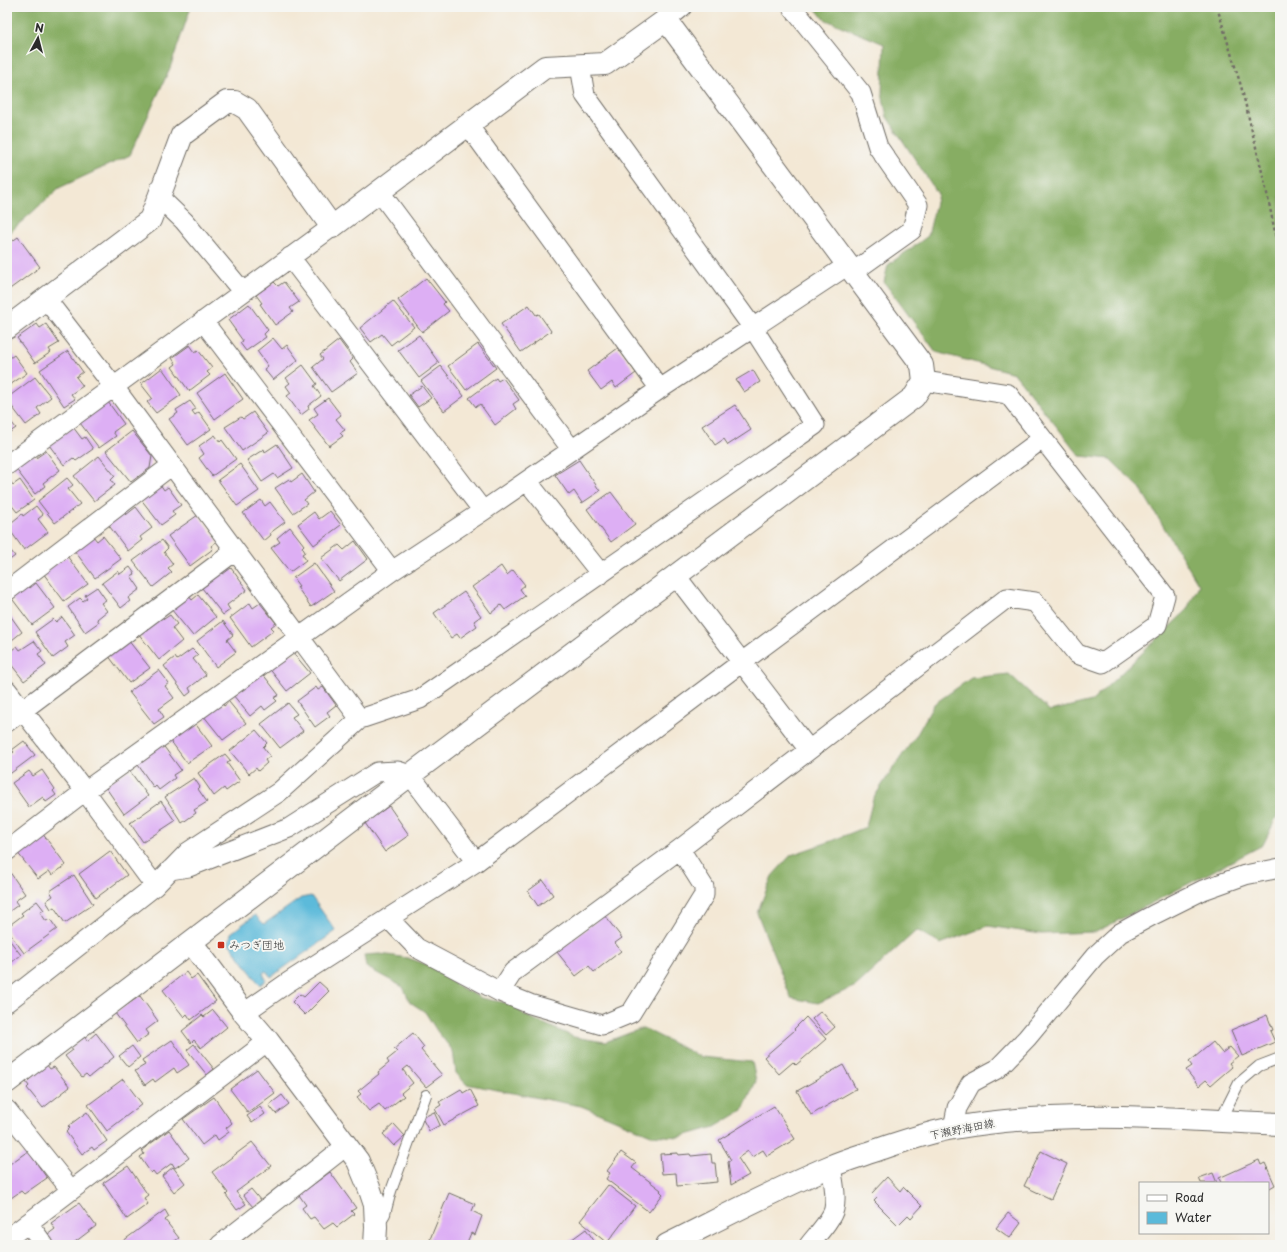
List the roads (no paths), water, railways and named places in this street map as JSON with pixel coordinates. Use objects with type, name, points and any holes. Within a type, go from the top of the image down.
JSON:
[{"type":"street","points":[[7,851],[85,791],[299,636],[392,571],[483,511],[660,389],[753,328],[912,230],[918,205],[878,147],[861,93],[792,7]]},
{"type":"street","points":[[7,465],[332,227],[544,67],[605,64],[674,13],[851,269],[922,365],[924,381],[914,397],[410,775],[7,1082]]},
{"type":"street","points":[[7,1002],[154,886],[188,852],[279,792],[360,719],[420,699],[815,425],[753,328],[585,95],[580,66]]},
{"type":"street","points":[[7,328],[150,220],[160,197],[182,135],[227,102],[235,102],[247,109],[332,227]]},
{"type":"street","points":[[468,125],[660,389]]},
{"type":"street","points":[[379,191],[572,450]]},
{"type":"street","points":[[160,197],[184,221],[243,292]]},
{"type":"street","points":[[290,257],[483,511]]},
{"type":"street","points":[[46,299],[114,387],[360,719]]},
{"type":"street","points":[[203,322],[392,571]]},
{"type":"street","points":[[500,992],[513,972],[680,849],[1007,598],[1035,602],[1076,654],[1103,663],[1158,624],[1165,596],[1008,394],[924,381]]},
{"type":"street","points":[[244,1013],[287,983],[476,862],[1042,439]]},
{"type":"street","points":[[7,591],[172,465]]},
{"type":"street","points":[[527,480],[601,574]]},
{"type":"street","points":[[7,722],[235,551]]},
{"type":"street","points":[[676,576],[809,750]]},
{"type":"street","points":[[7,690],[24,710],[85,791],[154,886]]},
{"type":"street","points":[[170,870],[189,867],[289,828],[377,772],[398,771],[410,775],[476,862]]},
{"type":"street","points":[[388,918],[417,948],[500,992],[530,1004],[602,1025],[631,1013],[704,895],[704,887],[680,849]]},
{"type":"street","points":[[953,1128],[957,1108],[971,1083],[997,1069],[1027,1038],[1095,956],[1120,933],[1203,890],[1246,875],[1280,868]]},
{"type":"street","points":[[191,942],[358,1160],[375,1205],[376,1236]]},
{"type":"street","points":[[7,1239],[268,1041]]},
{"type":"street","points":[[7,1110],[71,1190]]},
{"type":"street","name":"下瀬野海田線","points":[[667,1245],[792,1182],[831,1166],[903,1141],[953,1128],[1016,1119],[1121,1117],[1280,1124]]},
{"type":"street","points":[[220,1245],[346,1146]]},
{"type":"street","points":[[809,1245],[834,1210],[834,1190],[831,1166]]},
{"type":"street","points":[[28,1223],[44,1245]]},
{"type":"lane","points":[[1220,1121],[1239,1083],[1259,1066],[1280,1058]]},
{"type":"lane","points":[[376,1236],[426,1095]]},
{"type":"water","points":[[311,896],[336,931],[271,977],[266,971],[263,973],[266,980],[260,985],[229,943],[231,933],[255,915],[264,924],[301,898]]},
{"type":"place","name":"みつぎ団地","points":[[221,945]]}]
